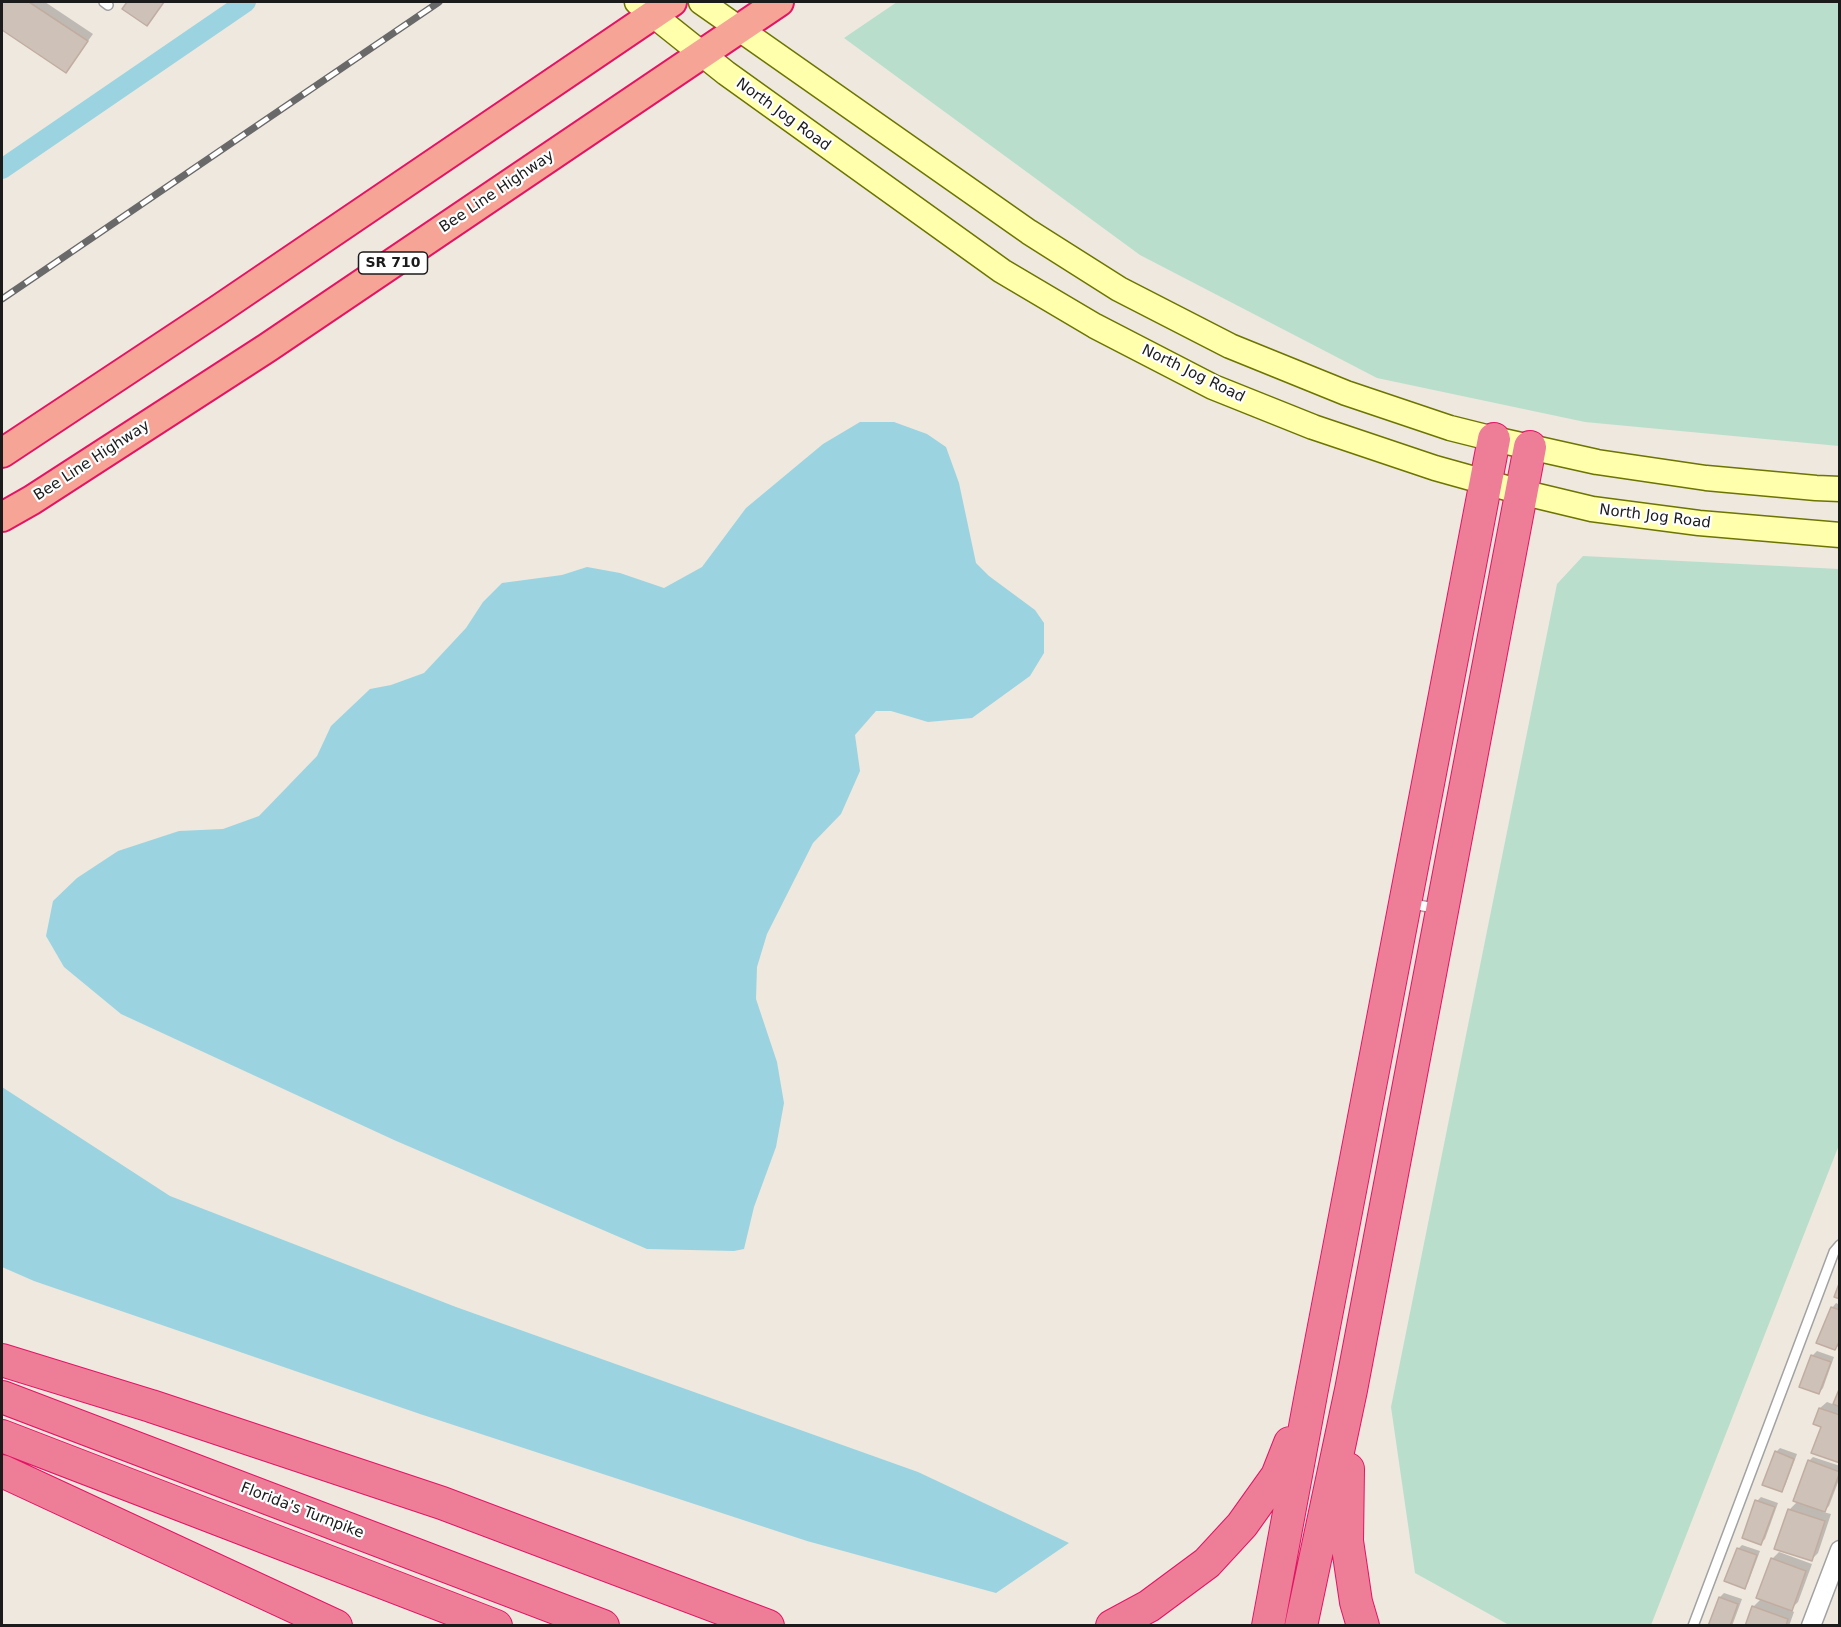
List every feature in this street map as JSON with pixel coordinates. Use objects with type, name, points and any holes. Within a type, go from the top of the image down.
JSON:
[{"type":"highway","name":"Bee Line Highway","points":[[2,517],[267,348],[779,2]]},
{"type":"highway","points":[[2,453],[654,6]]},
{"type":"highway","points":[[1268,1626],[1494,439]]},
{"type":"highway","points":[[1301,1626],[1351,1390],[1530,447]]},
{"type":"highway","points":[[2,1360],[151,1406],[431,1499],[768,1626]]},
{"type":"highway","points":[[1112,1626],[1149,1606],[1207,1563],[1242,1525],[1277,1476],[1312,1389]]},
{"type":"highway","points":[[1351,1390],[1347,1541],[1356,1602],[1363,1626]]},
{"type":"highway","name":"Florida's Turnpike","points":[[2,1397],[603,1626]]},
{"type":"highway","points":[[2,1436],[496,1626]]},
{"type":"highway","points":[[2,1471],[336,1626]]},
{"type":"main road","points":[[701,2],[1029,232],[1119,289],[1230,346],[1302,376],[1450,428],[1494,439],[1597,462],[1706,478],[1839,489]]},
{"type":"main road","name":"North Jog Road","points":[[654,6],[735,80],[1002,271],[1095,326],[1213,387],[1286,417],[1435,468],[1485,483],[1592,509],[1667,519],[1839,535]]},
{"type":"street","points":[[1811,1626],[1839,1550]]},
{"type":"lane","points":[[1406,903],[1442,910]]},
{"type":"lane","points":[[1693,1626],[1834,1252],[1839,1245]]},
{"type":"green space","points":[[897,2],[1839,2],[1839,446],[1585,422],[1377,378],[1140,255],[844,38]]},
{"type":"green space","points":[[1583,556],[1839,569],[1839,1145],[1651,1625],[1509,1625],[1415,1573],[1391,1407],[1557,584]]},
{"type":"water","points":[[860,422],[894,422],[927,434],[946,447],[959,483],[976,563],[989,576],[1035,610],[1044,623],[1044,653],[1030,676],[972,718],[928,722],[891,711],[876,711],[855,735],[860,771],[841,814],[813,843],[767,934],[757,967],[756,999],[777,1062],[784,1103],[776,1147],[754,1207],[744,1249],[734,1251],[647,1249],[394,1140],[121,1014],[64,967],[46,936],[53,901],[77,878],[118,851],[179,831],[223,829],[259,816],[317,756],[331,726],[370,689],[391,685],[424,673],[466,628],[483,602],[502,583],[562,575],[587,567],[620,573],[664,588],[702,567],[746,508],[823,444]]},
{"type":"water","points":[[2,1087],[170,1196],[456,1307],[918,1472],[1069,1543],[996,1593],[807,1541],[420,1414],[34,1281],[2,1267]]},
{"type":"building","points":[[2,2],[29,2],[88,41],[66,73],[2,30]]},
{"type":"building","points":[[127,2],[164,2],[147,26],[122,9]]},
{"type":"building","points":[[1840,1281],[1840,1299],[1834,1297]]},
{"type":"building","points":[[1831,1307],[1840,1310],[1840,1340],[1835,1350],[1816,1343]]},
{"type":"building","points":[[1811,1355],[1831,1362],[1819,1394],[1799,1387]]},
{"type":"building","points":[[1840,1387],[1840,1407],[1833,1404]]},
{"type":"building","points":[[1819,1408],[1840,1415],[1840,1463],[1811,1453],[1821,1427],[1813,1424]]},
{"type":"building","points":[[1775,1451],[1794,1459],[1782,1492],[1762,1485]]},
{"type":"building","points":[[1808,1460],[1840,1472],[1825,1512],[1793,1501]]},
{"type":"building","points":[[1755,1500],[1775,1507],[1761,1545],[1742,1538]]},
{"type":"building","points":[[1788,1509],[1825,1521],[1812,1561],[1774,1549]]},
{"type":"building","points":[[1737,1548],[1757,1555],[1745,1589],[1724,1581]]},
{"type":"building","points":[[1771,1558],[1806,1571],[1792,1611],[1756,1598]]},
{"type":"building","points":[[1719,1597],[1738,1604],[1730,1626],[1708,1626]]},
{"type":"building","points":[[1752,1606],[1788,1619],[1786,1626],[1745,1626]]},
{"type":"waterway","points":[[2,169],[246,2]]},
{"type":"railway","points":[[2,299],[439,2]]}]
